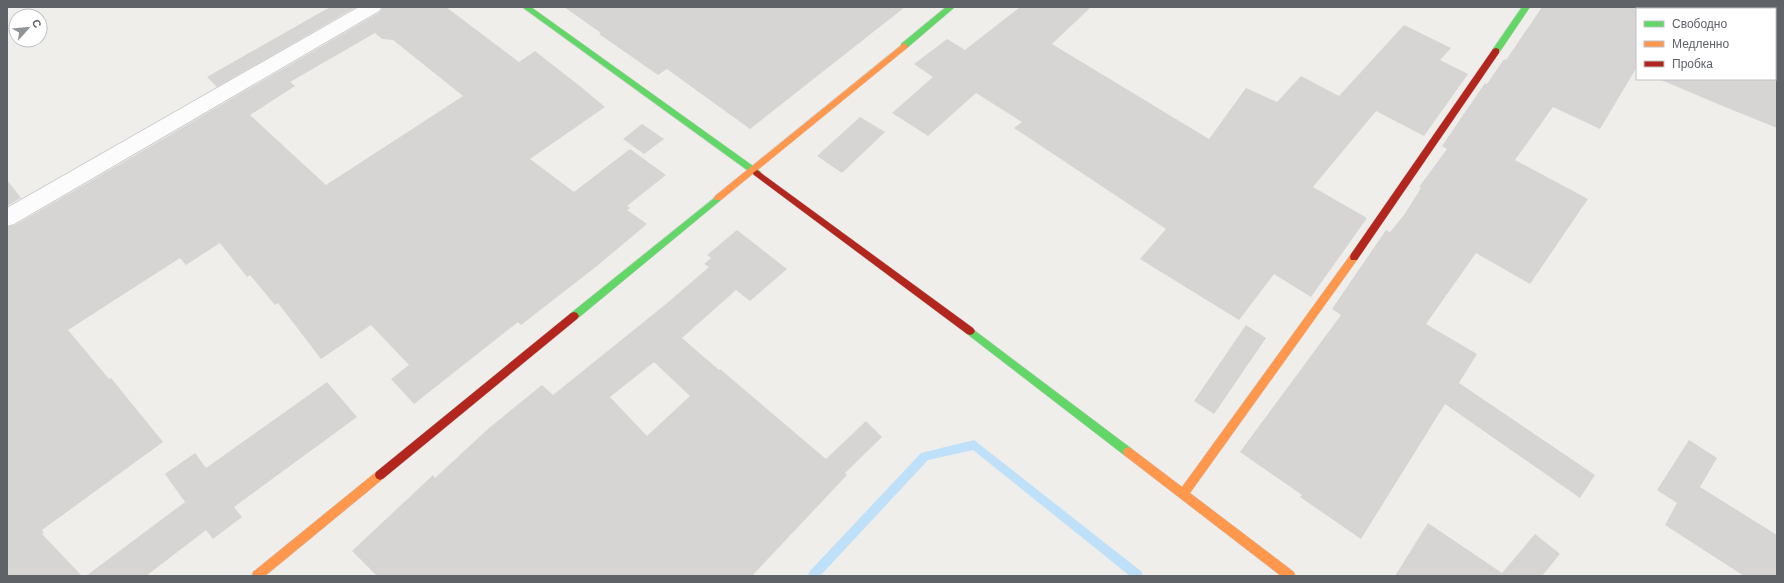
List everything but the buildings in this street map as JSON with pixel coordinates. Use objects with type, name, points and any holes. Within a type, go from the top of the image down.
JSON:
[{"type":"street","points":[[7,218],[372,7]]},
{"type":"street","points":[[526,7],[752,169],[957,321],[1290,576]]},
{"type":"street","points":[[257,576],[951,7]]},
{"type":"street","points":[[1183,494],[1328,294],[1526,7]]},
{"type":"waterway","points":[[813,576],[925,456],[974,445],[1138,576]]},
{"type":"traffic: fast","points":[[526,7],[757,173]]},
{"type":"traffic: fast","points":[[904,46],[951,7]]},
{"type":"traffic: fast","points":[[1496,51],[1526,7]]},
{"type":"traffic: fast","points":[[574,316],[718,198]]},
{"type":"traffic: fast","points":[[970,331],[1128,452]]},
{"type":"traffic: slow","points":[[718,198],[904,46]]},
{"type":"traffic: slow","points":[[1183,494],[1354,257]]},
{"type":"traffic: slow","points":[[1128,452],[1290,576]]},
{"type":"traffic: slow","points":[[257,576],[380,475]]},
{"type":"traffic: jam","points":[[1354,257],[1496,51]]},
{"type":"traffic: jam","points":[[757,173],[970,331]]},
{"type":"traffic: jam","points":[[380,475],[574,316]]}]
